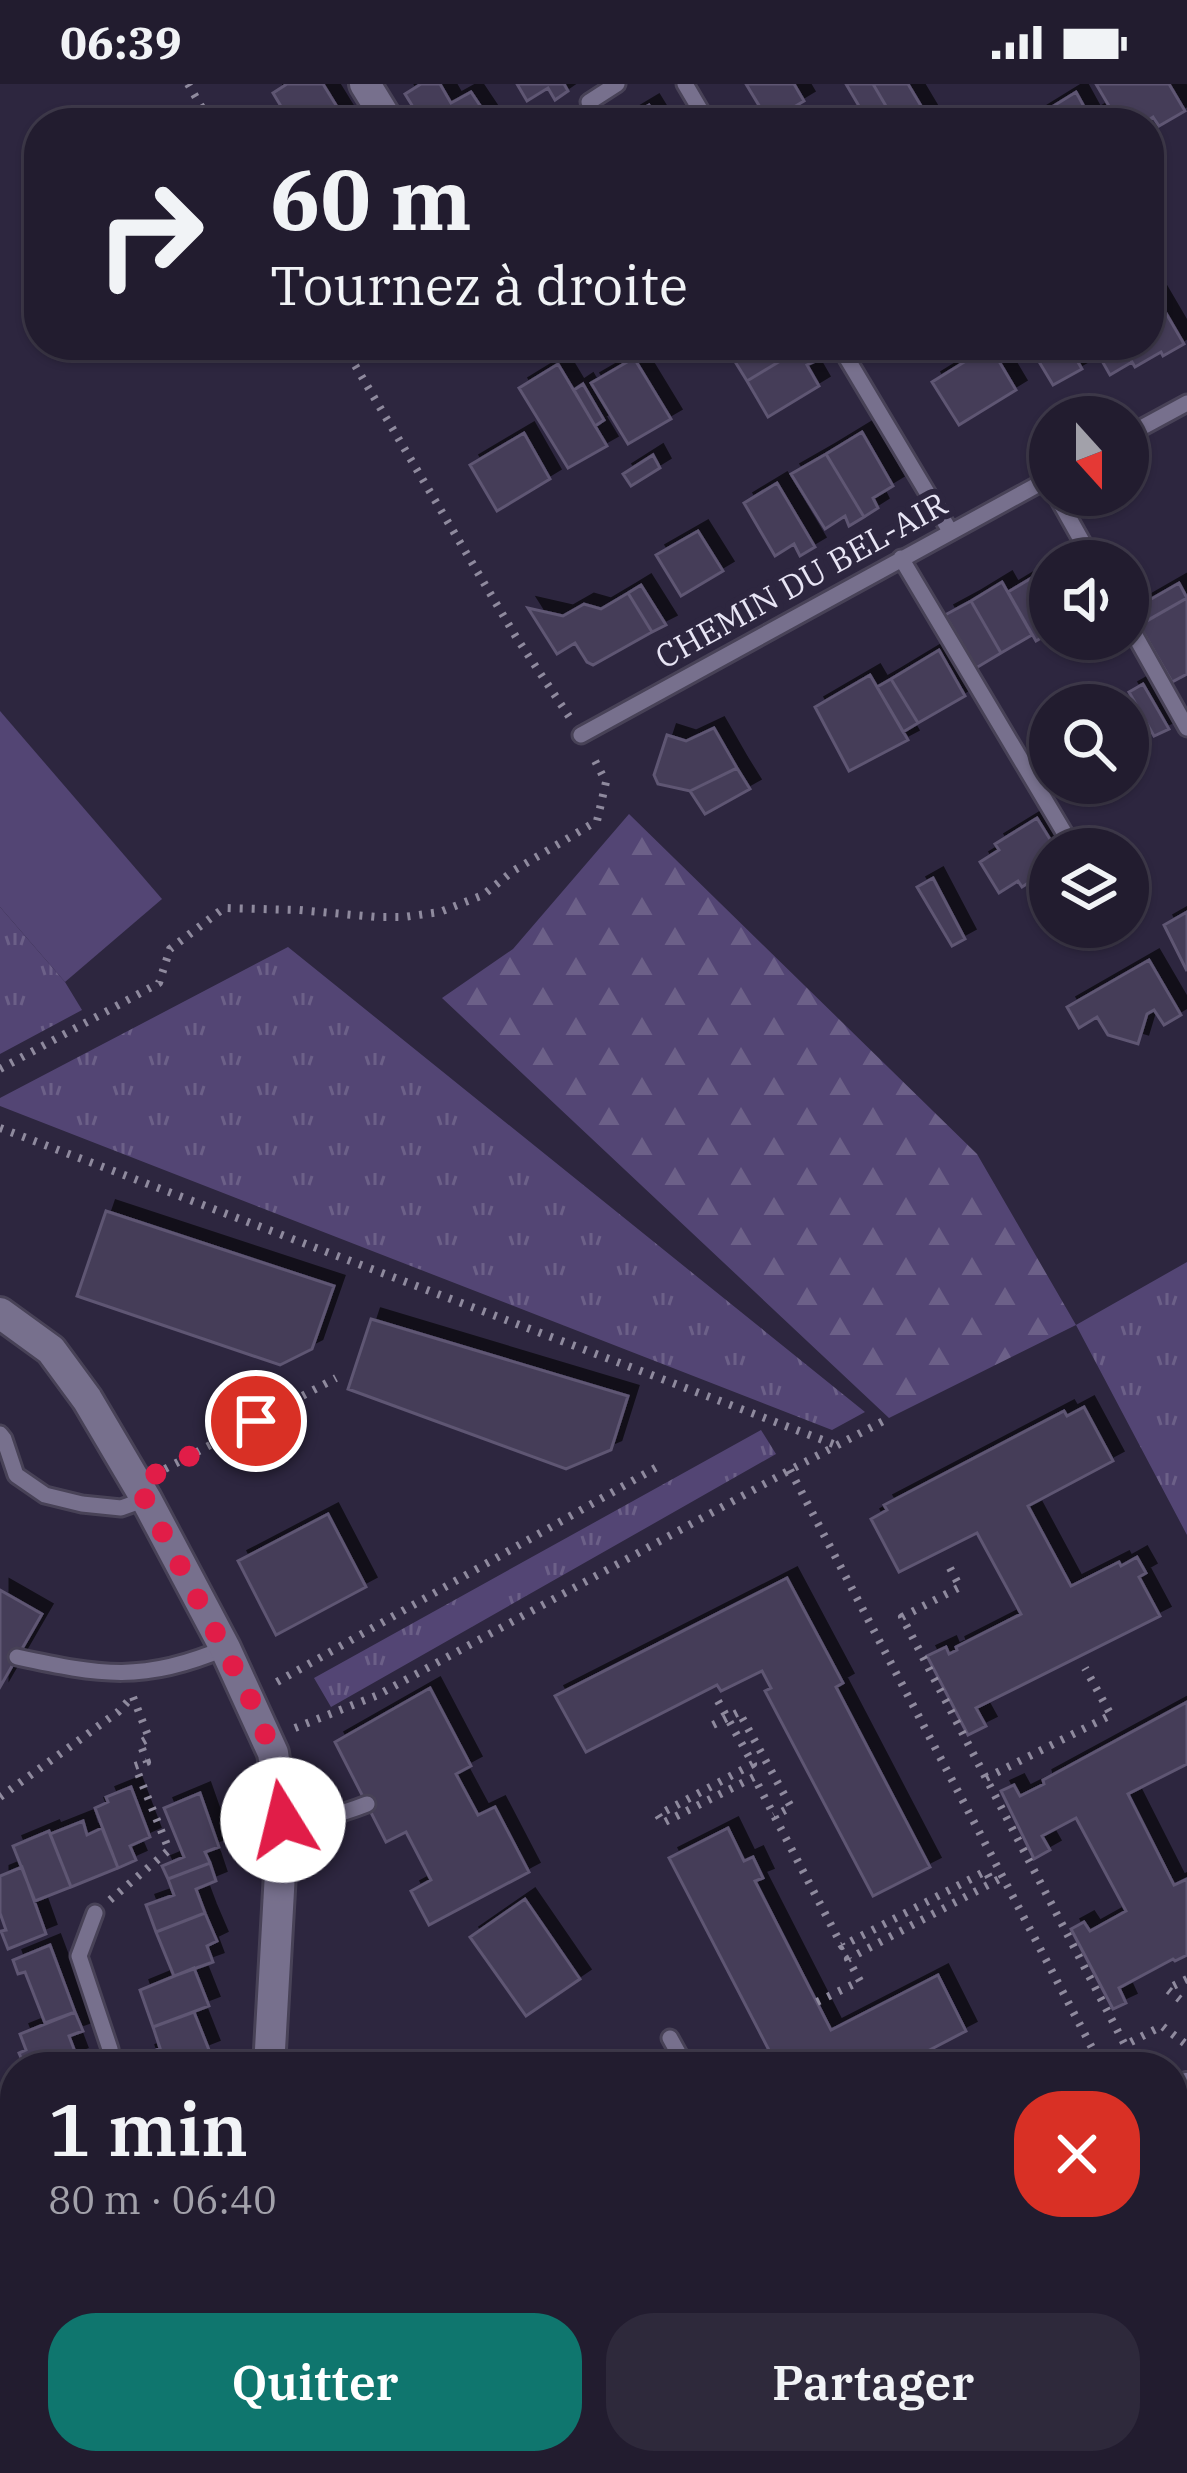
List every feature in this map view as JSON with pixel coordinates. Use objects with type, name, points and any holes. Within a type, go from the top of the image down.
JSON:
[{"type":"street","points":[[0,1313],[51,1349],[88,1399],[225,1648],[273,1753],[283,1822],[270,2052]]},
{"type":"lane","points":[[589,102],[617,84]]},
{"type":"lane","points":[[848,360],[950,531]]},
{"type":"lane","points":[[1149,424],[1187,403]]},
{"type":"lane","name":"CHEMIN DU BEL-AIR","points":[[581,735],[1029,490]]},
{"type":"lane","points":[[901,558],[1062,828]]},
{"type":"lane","points":[[1149,660],[1187,728]]},
{"type":"lane","points":[[0,1434],[8,1478],[45,1495],[121,1508],[141,1491]]},
{"type":"lane","points":[[17,1657],[90,1672],[142,1672],[176,1666],[225,1648]]},
{"type":"lane","points":[[283,1822],[336,1816],[367,1804]]},
{"type":"lane","points":[[95,1913],[79,1956],[110,2052]]},
{"type":"lane","points":[[670,2038],[678,2052]]},
{"type":"path","points":[[0,1069],[158,983],[170,949],[224,908],[404,917],[440,912],[483,895],[513,871],[597,821],[606,782],[352,360]]},
{"type":"path","points":[[0,1129],[836,1445]]},
{"type":"path","points":[[141,1491],[336,1378]]},
{"type":"path","points":[[267,1739],[378,1695],[889,1418]]},
{"type":"path","points":[[250,1698],[657,1467]]},
{"type":"path","points":[[790,1470],[1094,2052]]},
{"type":"path","points":[[950,1568],[960,1587],[902,1617],[1125,2045],[1162,2026],[1187,2045]]},
{"type":"path","points":[[986,1778],[1111,1715],[1085,1668]]},
{"type":"path","points":[[0,1797],[118,1712],[133,1696],[142,1672]]},
{"type":"path","points":[[95,1913],[169,1850],[135,1766],[147,1762],[140,1743],[149,1738],[133,1696]]},
{"type":"path","points":[[718,1701],[752,1765],[658,1815],[663,1823],[754,1777],[842,1946],[986,1871],[992,1882]]},
{"type":"path","points":[[713,1725],[739,1712],[791,1807],[774,1816]]},
{"type":"path","points":[[817,2002],[860,1981],[848,1959],[1003,1877]]},
{"type":"path","points":[[1187,1979],[1167,1989],[1187,2005]]},
{"type":"green space","points":[[0,711],[162,899],[65,982],[0,907]]},
{"type":"green space","points":[[629,814],[977,1154],[1076,1325],[889,1418],[442,998],[513,949]]},
{"type":"green space","points":[[0,907],[65,982],[82,1010],[0,1054]]},
{"type":"green space","points":[[288,947],[865,1412],[832,1430],[0,1106],[0,1098]]},
{"type":"green space","points":[[1187,1262],[1187,1535],[1076,1325]]},
{"type":"green space","points":[[761,1430],[776,1454],[331,1707],[314,1678]]},
{"type":"building","points":[[287,84],[323,84],[338,108],[282,108],[273,93]]},
{"type":"building","points":[[421,84],[440,84],[451,103],[471,92],[482,108],[414,108],[405,94]]},
{"type":"building","points":[[517,84],[564,84],[568,91],[555,100],[548,88],[527,101]]},
{"type":"building","points":[[746,84],[794,84],[804,101],[792,108],[761,108]]},
{"type":"building","points":[[846,84],[873,84],[887,108],[860,108]]},
{"type":"building","points":[[873,84],[908,84],[922,108],[887,108]]},
{"type":"building","points":[[1096,84],[1169,84],[1185,111],[1164,123],[1164,108],[1106,108],[1109,106]]},
{"type":"building","points":[[1076,92],[1085,108],[1050,108]]},
{"type":"building","points":[[1164,310],[1184,344],[1164,355]]},
{"type":"building","points":[[635,360],[671,419],[628,444],[591,383]]},
{"type":"building","points":[[734,360],[782,360],[747,381]]},
{"type":"building","points":[[782,360],[818,360],[807,365],[819,386],[768,417],[747,381]]},
{"type":"building","points":[[967,360],[998,360],[1016,390],[959,425],[932,382]]},
{"type":"building","points":[[1038,360],[1077,360],[1082,369],[1053,385]]},
{"type":"building","points":[[1102,360],[1131,360],[1132,362],[1110,375]]},
{"type":"building","points":[[558,364],[607,446],[568,468],[519,388]]},
{"type":"building","points":[[583,384],[604,420],[595,426],[574,390]]},
{"type":"building","points":[[862,432],[893,486],[873,498],[878,508],[864,517],[826,454]]},
{"type":"building","points":[[524,433],[550,479],[497,511],[470,465]]},
{"type":"building","points":[[826,454],[864,517],[849,526],[845,516],[825,529],[791,474]]},
{"type":"building","points":[[653,455],[660,468],[631,486],[623,474]]},
{"type":"building","points":[[777,483],[815,547],[800,556],[794,544],[775,556],[744,503]]},
{"type":"building","points":[[698,531],[723,571],[681,596],[656,555]]},
{"type":"building","points":[[1029,580],[1029,629],[1008,592]]},
{"type":"building","points":[[1002,582],[1029,637],[1001,653],[971,601]]},
{"type":"building","points":[[1179,583],[1187,598],[1149,620],[1149,600]]},
{"type":"building","points":[[641,585],[666,625],[652,632],[628,593]]},
{"type":"building","points":[[628,593],[652,632],[593,665],[575,643],[557,654],[528,608],[563,616],[584,604],[601,609]]},
{"type":"building","points":[[1187,598],[1187,674],[1172,682],[1149,642],[1149,619]]},
{"type":"building","points":[[971,601],[1001,653],[976,668],[945,615]]},
{"type":"building","points":[[939,650],[965,696],[918,723],[891,679]]},
{"type":"building","points":[[870,675],[908,740],[849,771],[815,707]]},
{"type":"building","points":[[891,679],[918,723],[903,732],[877,687]]},
{"type":"building","points":[[1149,694],[1169,729],[1154,736],[1149,727]]},
{"type":"building","points":[[714,728],[737,768],[690,791],[658,784],[654,775],[667,735],[686,741]]},
{"type":"building","points":[[737,768],[750,789],[705,814],[690,791]]},
{"type":"building","points":[[1037,818],[1043,828],[1029,828],[1029,882],[1022,887],[1018,881],[999,893],[980,862],[999,850],[995,844]]},
{"type":"building","points":[[933,878],[965,939],[952,946],[917,887]]},
{"type":"building","points":[[1187,912],[1187,971],[1164,925]]},
{"type":"building","points":[[1149,960],[1181,1015],[1164,1025],[1154,1010],[1147,1014],[1138,1044],[1108,1035],[1097,1017],[1079,1028],[1067,1007]]},
{"type":"building","points":[[106,1211],[334,1286],[312,1349],[280,1365],[77,1296]]},
{"type":"building","points":[[371,1319],[628,1396],[611,1450],[566,1469],[348,1389]]},
{"type":"building","points":[[1084,1407],[1113,1461],[1028,1506],[1071,1586],[1137,1557],[1146,1573],[1139,1577],[1160,1616],[976,1708],[986,1726],[968,1735],[927,1656],[946,1647],[949,1654],[1021,1614],[977,1533],[899,1572],[871,1519],[887,1510],[884,1505],[1064,1411],[1067,1416]]},
{"type":"building","points":[[328,1514],[366,1587],[276,1635],[238,1561]]},
{"type":"building","points":[[787,1578],[843,1683],[836,1687],[930,1867],[873,1896],[765,1691],[771,1688],[762,1671],[721,1691],[717,1685],[586,1752],[555,1696]]},
{"type":"building","points":[[0,1590],[42,1614],[0,1687]]},
{"type":"building","points":[[430,1688],[471,1766],[456,1774],[478,1815],[495,1807],[529,1872],[429,1925],[411,1891],[431,1880],[406,1832],[386,1842],[335,1742]]},
{"type":"building","points":[[1187,1702],[1187,1764],[1128,1794],[1174,1885],[1187,1879],[1187,1955],[1119,1988],[1126,2003],[1113,2009],[1071,1929],[1084,1922],[1090,1931],[1126,1911],[1076,1818],[1042,1836],[1050,1850],[1034,1859],[1001,1791],[1014,1785],[1020,1796]]},
{"type":"building","points":[[131,1787],[150,1837],[130,1846],[136,1860],[118,1868],[95,1808],[108,1802],[106,1797]]},
{"type":"building","points":[[200,1793],[219,1847],[205,1852],[210,1863],[168,1879],[162,1866],[184,1857],[164,1808]]},
{"type":"building","points":[[83,1821],[87,1835],[102,1828],[118,1868],[71,1887],[50,1834]]},
{"type":"building","points":[[728,1828],[744,1861],[753,1857],[763,1878],[755,1881],[831,2030],[938,1975],[966,2031],[926,2052],[770,2052],[669,1858]]},
{"type":"building","points":[[49,1831],[71,1887],[35,1901],[13,1846]]},
{"type":"building","points":[[210,1863],[216,1881],[196,1889],[205,1913],[156,1932],[146,1905],[174,1895],[168,1879]]},
{"type":"building","points":[[22,1867],[46,1934],[8,1949],[1,1931],[6,1930],[0,1913],[0,1876]]},
{"type":"building","points":[[525,1899],[580,1979],[526,2016],[470,1937]]},
{"type":"building","points":[[205,1913],[217,1941],[207,1946],[213,1962],[174,1976],[156,1932]]},
{"type":"building","points":[[50,1945],[75,2012],[45,2023],[25,1972],[18,1974],[13,1960]]},
{"type":"building","points":[[194,1968],[209,2006],[153,2027],[140,1990]]},
{"type":"building","points":[[75,2012],[83,2031],[69,2036],[75,2052],[21,2052],[26,2050],[20,2034]]},
{"type":"building","points":[[194,2012],[209,2050],[152,2052],[160,2048],[153,2027]]},
{"type":"route","points":[[256,1421],[137,1484],[250,1698],[273,1753],[283,1820]]}]
